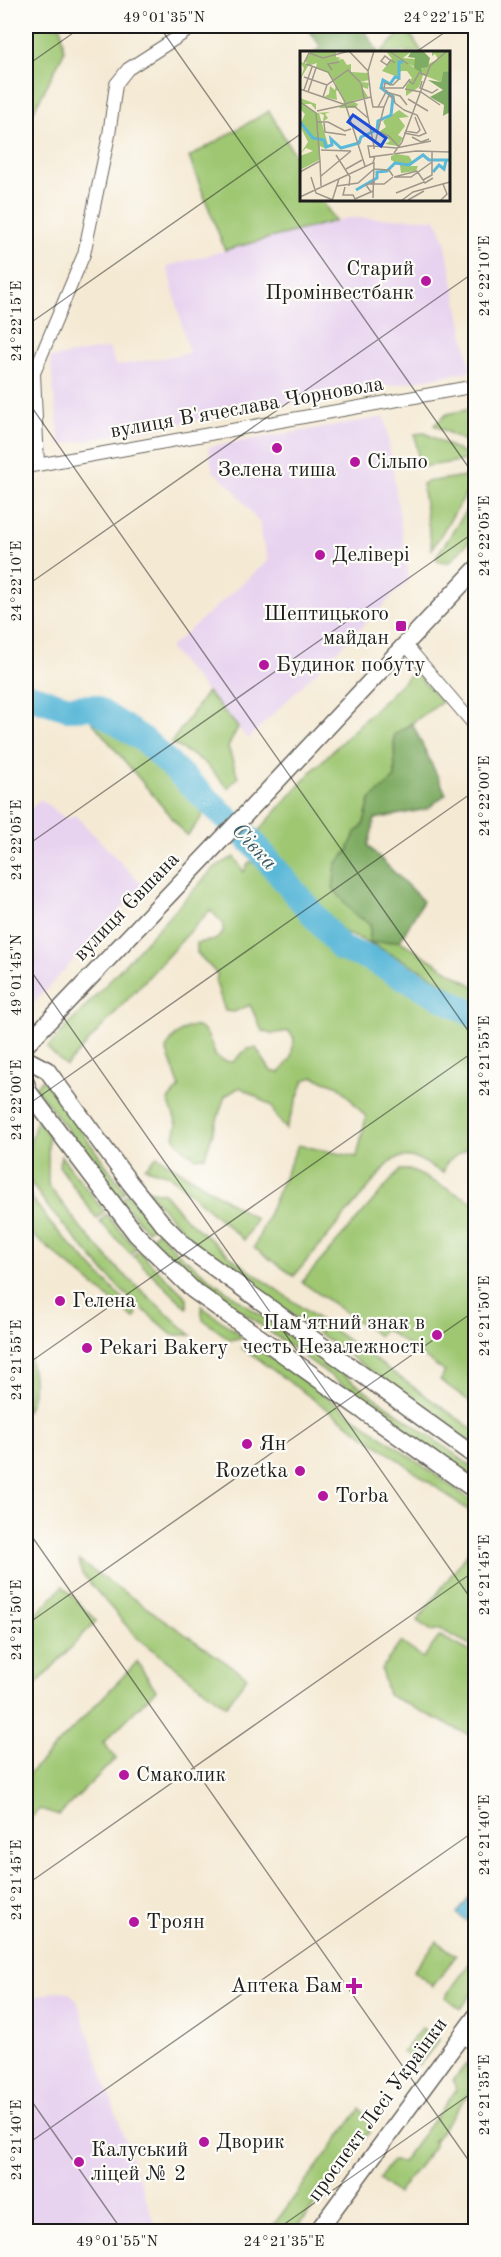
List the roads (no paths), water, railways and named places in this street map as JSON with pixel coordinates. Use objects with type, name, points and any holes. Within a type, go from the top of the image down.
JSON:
[{"type":"main road","name":"вулиця Євшана","points":[[26,1046],[476,569]]},
{"type":"main road","points":[[26,1059],[47,1070],[130,1183],[163,1224],[187,1248],[476,1457]]},
{"type":"main road","points":[[26,1083],[28,1091],[53,1126],[136,1234],[193,1290],[476,1491]]},
{"type":"main road","name":"проспект Лесі Українки","points":[[317,2232],[476,2016]]},
{"type":"street","points":[[32,466],[34,373],[84,254],[109,135],[116,84],[128,69],[195,26]]},
{"type":"street","name":"вулиця В'ячеслава Чорновола","points":[[32,466],[476,386]]},
{"type":"street","points":[[405,644],[476,727]]},
{"type":"street","points":[[461,2036],[476,2046]]},
{"type":"water","points":[[475,1890],[475,1919],[472,1924],[457,1914]]},
{"type":"waterway","name":"Сівка","points":[[26,695],[68,708],[93,707],[144,740],[256,846],[342,949],[369,958],[476,1016]]},
{"type":"place","name":"Старий Промінвестбанк","points":[[426,281]]},
{"type":"place","name":"Зелена тиша","points":[[277,448]]},
{"type":"place","name":"Сільпо","points":[[355,462]]},
{"type":"place","name":"Делівері","points":[[320,555]]},
{"type":"place","name":"Шептицького майдан","points":[[401,626]]},
{"type":"place","name":"Будинок побуту","points":[[264,665]]},
{"type":"place","name":"Гелена","points":[[60,1301]]},
{"type":"place","name":"Пам'ятний знак в честь Незалежності","points":[[437,1335]]},
{"type":"place","name":"Pekari Bakery","points":[[87,1348]]},
{"type":"place","name":"Ян","points":[[247,1444]]},
{"type":"place","name":"Rozetka","points":[[300,1471]]},
{"type":"place","name":"Torba","points":[[323,1496]]},
{"type":"place","name":"Смаколик","points":[[124,1775]]},
{"type":"place","name":"Троян","points":[[134,1922]]},
{"type":"place","name":"Аптека Бам","points":[[354,1986]]},
{"type":"place","name":"Дворик","points":[[204,2142]]},
{"type":"place","name":"Калуський ліцей № 2","points":[[79,2162]]}]
